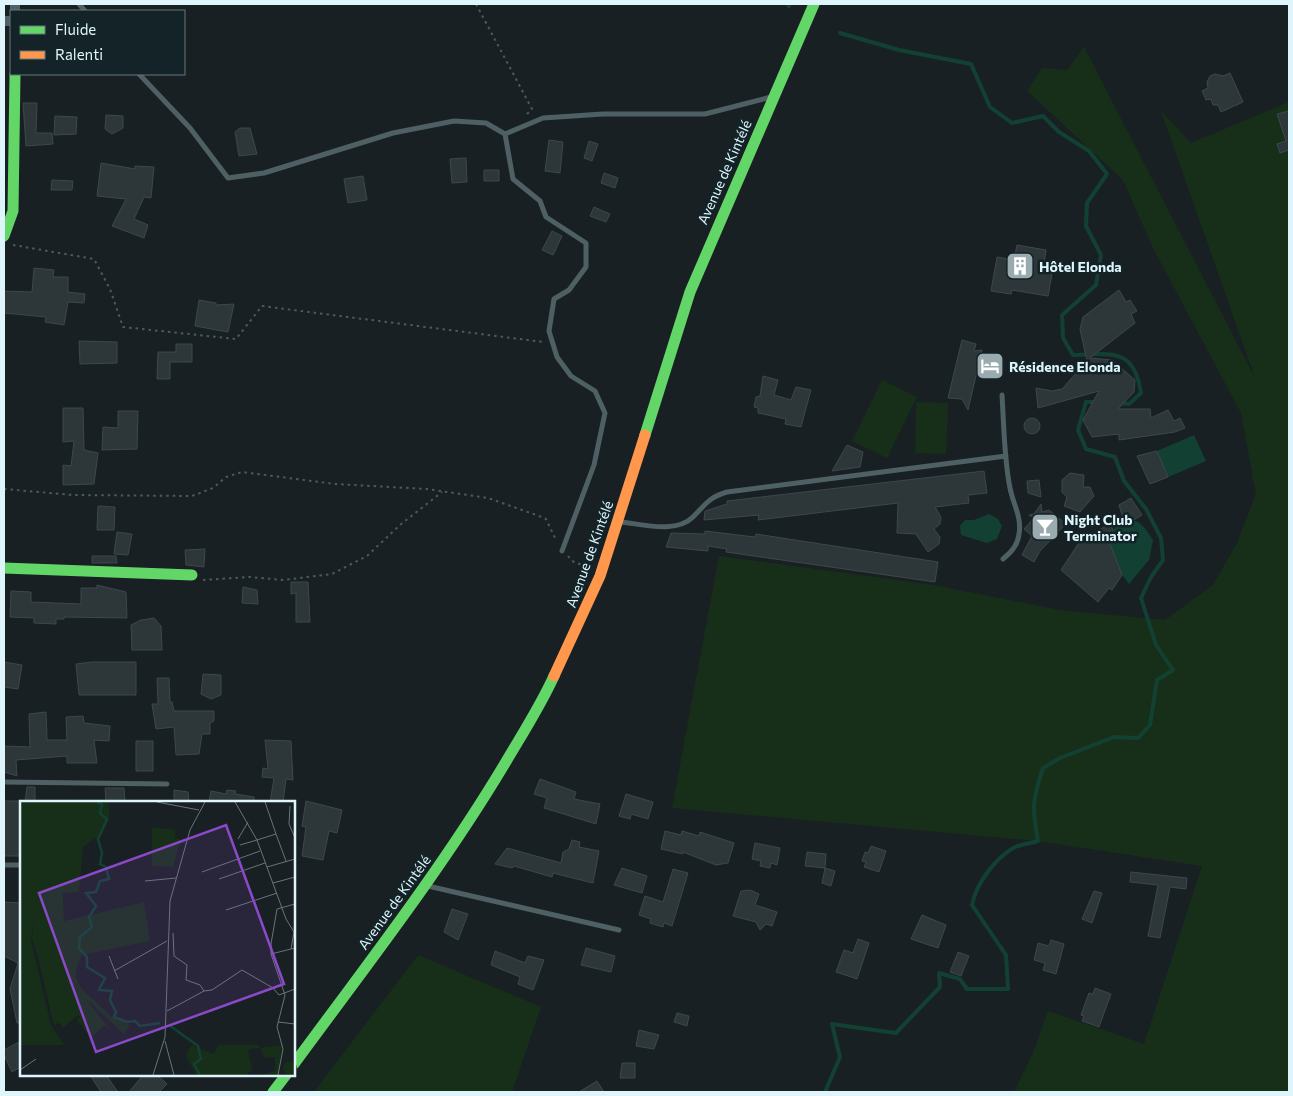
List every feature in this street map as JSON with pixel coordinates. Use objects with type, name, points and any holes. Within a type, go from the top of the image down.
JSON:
[{"type":"main road","name":"Avenue de Kintélé","points":[[295,1063],[426,885],[480,805],[544,698],[600,576],[690,292],[814,4]]},
{"type":"main road","points":[[4,236],[8,210],[15,75]]},
{"type":"main road","points":[[4,568],[195,578]]},
{"type":"main road","points":[[273,1092],[285,1076]]},
{"type":"lane","points":[[140,75],[190,128],[228,178],[264,172],[393,133],[454,121],[486,123],[505,134],[513,179],[540,201],[546,217],[586,243],[586,267],[569,290],[554,299],[549,331],[557,357],[571,376],[595,392],[605,413],[594,465],[562,551]]},
{"type":"lane","points":[[505,134],[543,118],[603,114],[705,114],[773,96]]},
{"type":"lane","points":[[1002,395],[1006,456],[1011,490],[1019,517],[1019,534],[1014,550],[1004,559]]},
{"type":"lane","points":[[618,522],[674,526],[693,517],[712,497],[727,492],[1006,456]]},
{"type":"lane","points":[[4,782],[167,784]]},
{"type":"lane","points":[[4,865],[20,865]]},
{"type":"lane","points":[[426,885],[620,930]]},
{"type":"path","points":[[476,4],[532,110],[525,116]]},
{"type":"path","points":[[13,245],[94,259],[110,289],[123,327],[236,339],[262,306],[553,343]]},
{"type":"path","points":[[4,489],[73,495],[192,496],[213,488],[226,477],[242,472],[335,484],[442,492],[488,498],[546,519],[562,551],[572,561],[584,564],[600,576]]},
{"type":"path","points":[[195,578],[250,577],[283,580],[332,574],[367,556],[400,525],[442,492]]},
{"type":"shaded area","points":[[1084,47],[1255,378],[1161,111],[1191,143],[1289,102],[1289,1092],[1014,1092],[1033,1053],[1048,1011],[1144,1044],[1202,866],[1038,841],[672,808],[719,556],[934,585],[1060,610],[1165,620],[1213,585],[1237,543],[1256,494],[1241,413],[1153,248],[1123,180],[1027,91],[1042,68],[1067,70]]},
{"type":"shaded area","points":[[882,380],[917,397],[887,458],[852,441]]},
{"type":"shaded area","points":[[916,402],[948,403],[946,454],[915,453]]},
{"type":"shaded area","points":[[1194,435],[1206,461],[1168,477],[1157,451]]},
{"type":"shaded area","points":[[989,514],[998,519],[1002,526],[997,539],[987,543],[961,535],[960,526],[965,520],[974,520]]},
{"type":"shaded area","points":[[1127,519],[1132,519],[1139,523],[1153,540],[1149,560],[1129,584],[1117,565],[1110,542],[1115,528]]},
{"type":"shaded area","points":[[418,955],[541,1007],[512,1092],[314,1092]]},
{"type":"building","points":[[1230,73],[1243,102],[1221,112],[1218,105],[1213,105],[1211,99],[1206,100],[1202,91],[1208,88],[1207,82],[1210,76],[1215,74],[1223,76]]},
{"type":"building","points":[[23,103],[37,103],[36,133],[52,133],[53,144],[26,146]]},
{"type":"building","points":[[1289,111],[1289,150],[1280,153],[1277,144],[1286,141],[1277,114]]},
{"type":"building","points":[[106,115],[123,116],[123,128],[112,134],[105,129]]},
{"type":"building","points":[[55,116],[77,117],[76,134],[54,135]]},
{"type":"building","points":[[240,128],[250,128],[257,154],[239,156],[235,132]]},
{"type":"building","points":[[549,140],[563,142],[560,173],[545,171]]},
{"type":"building","points":[[589,141],[598,144],[592,161],[584,158]]},
{"type":"building","points":[[466,158],[467,182],[452,183],[450,159]]},
{"type":"building","points":[[101,163],[135,169],[135,166],[154,167],[151,198],[144,197],[134,219],[148,225],[144,238],[112,226],[126,199],[97,196]]},
{"type":"building","points":[[484,170],[499,170],[499,181],[484,181]]},
{"type":"building","points":[[604,173],[618,178],[615,188],[601,183]]},
{"type":"building","points":[[363,176],[367,200],[348,203],[344,179]]},
{"type":"building","points":[[52,180],[73,181],[72,190],[51,190]]},
{"type":"building","points":[[594,207],[610,214],[606,222],[590,216]]},
{"type":"building","points":[[552,231],[562,236],[553,255],[542,250]]},
{"type":"building","name":"Hôtel Elonda","points":[[1017,245],[1046,250],[1043,272],[1052,274],[1048,296],[1012,290],[1011,294],[991,291],[997,257],[1014,260]]},
{"type":"building","points":[[34,268],[54,270],[53,277],[68,277],[68,292],[85,294],[84,303],[68,302],[64,325],[45,322],[46,317],[4,313],[4,291],[32,292]]},
{"type":"building","points":[[1119,290],[1126,302],[1130,300],[1137,311],[1131,314],[1135,323],[1090,358],[1112,360],[1135,380],[1134,392],[1118,409],[1150,409],[1151,418],[1168,410],[1174,421],[1180,418],[1185,428],[1175,432],[1119,440],[1119,434],[1092,437],[1083,420],[1099,391],[1038,408],[1036,388],[1052,391],[1062,389],[1087,361],[1080,329],[1083,317]]},
{"type":"building","points":[[199,300],[216,303],[216,305],[234,304],[228,332],[195,326]]},
{"type":"building","points":[[962,340],[976,344],[974,351],[982,350],[968,410],[962,399],[948,398]]},
{"type":"building","points":[[79,341],[117,342],[117,363],[80,364]]},
{"type":"building","points":[[176,344],[192,344],[192,362],[170,362],[170,379],[157,379],[158,352],[176,352]]},
{"type":"building","points":[[763,376],[778,380],[774,395],[791,400],[796,387],[811,390],[801,427],[785,424],[786,419],[758,413],[758,408],[754,407],[756,397],[760,396]]},
{"type":"building","points":[[63,408],[83,408],[84,450],[98,453],[94,484],[63,485],[63,465],[71,466],[74,441],[63,442]]},
{"type":"building","points":[[118,411],[138,411],[137,449],[102,450],[103,427],[118,428]]},
{"type":"building","points":[[1032,418],[1038,420],[1040,426],[1038,432],[1032,434],[1026,432],[1024,426],[1026,420]]},
{"type":"building","points":[[847,445],[863,452],[860,467],[832,471]]},
{"type":"building","points":[[1157,451],[1168,477],[1150,484],[1137,456]]},
{"type":"building","points":[[984,471],[987,493],[968,495],[969,503],[935,507],[941,517],[940,524],[934,529],[940,537],[939,544],[928,552],[916,534],[897,533],[898,503],[758,520],[759,515],[704,520],[705,511],[727,504],[727,501]]},
{"type":"building","points":[[1070,473],[1084,475],[1083,487],[1090,487],[1094,496],[1080,512],[1064,506],[1067,497],[1062,492],[1062,480]]},
{"type":"building","points":[[1039,480],[1041,497],[1028,493],[1027,481]]},
{"type":"building","points":[[1131,498],[1142,515],[1130,522],[1122,515],[1119,505]]},
{"type":"building","name":"Night Club Terminator","points":[[1041,504],[1042,512],[1049,510],[1066,524],[1040,551],[1034,562],[1022,555],[1032,536],[1024,529],[1034,518],[1029,515],[1034,514]]},
{"type":"building","points":[[98,506],[115,507],[114,530],[97,530]]},
{"type":"building","points":[[1109,524],[1113,529],[1110,544],[1122,575],[1112,590],[1109,588],[1098,602],[1061,570],[1080,541]]},
{"type":"building","points":[[705,531],[755,537],[756,534],[938,562],[935,582],[726,552],[727,549],[708,546],[708,551],[666,547],[671,533],[705,534]]},
{"type":"building","points":[[117,532],[132,534],[128,555],[114,554]]},
{"type":"building","points":[[205,549],[204,567],[186,565],[185,550]]},
{"type":"building","points":[[92,556],[116,556],[117,563],[92,563]]},
{"type":"building","points":[[291,582],[308,582],[310,622],[296,622],[296,593],[291,594]]},
{"type":"building","points":[[97,585],[126,592],[127,618],[64,617],[64,619],[56,619],[56,624],[34,623],[34,618],[10,617],[11,591],[31,592],[31,602],[81,604],[81,588],[97,588]]},
{"type":"building","points":[[243,587],[257,590],[258,604],[242,603]]},
{"type":"building","points":[[154,618],[161,626],[162,650],[132,650],[131,625],[141,620]]},
{"type":"building","points":[[4,662],[22,665],[18,689],[4,687]]},
{"type":"building","points":[[136,662],[136,695],[79,695],[76,664]]},
{"type":"building","points":[[203,674],[221,675],[221,695],[211,699],[201,694]]},
{"type":"building","points":[[157,678],[169,678],[170,702],[172,702],[174,711],[214,711],[214,721],[210,723],[210,734],[202,734],[199,754],[176,755],[174,727],[156,729],[152,704],[158,704]]},
{"type":"building","points":[[46,712],[47,740],[67,740],[66,717],[83,716],[84,723],[110,726],[109,741],[94,740],[97,763],[67,763],[67,756],[16,760],[17,776],[4,772],[4,746],[30,747],[29,714]]},
{"type":"building","points":[[265,740],[291,741],[293,780],[286,779],[283,801],[270,801],[274,778],[262,777],[263,768],[268,769]]},
{"type":"building","points":[[136,741],[153,741],[153,771],[136,771]]},
{"type":"building","points":[[540,779],[576,792],[574,799],[600,804],[596,824],[544,808],[547,798],[534,794]]},
{"type":"building","points":[[27,787],[35,787],[35,801],[25,801]]},
{"type":"building","points":[[105,788],[124,788],[125,801],[106,801]]},
{"type":"building","points":[[174,790],[188,792],[189,801],[174,801]]},
{"type":"building","points":[[227,790],[236,791],[235,794],[254,797],[254,801],[209,801],[211,791],[226,794]]},
{"type":"building","points":[[626,794],[653,802],[648,819],[631,814],[630,819],[619,816]]},
{"type":"building","points":[[4,801],[20,801],[20,856],[4,856]]},
{"type":"building","points":[[306,801],[342,810],[337,833],[329,831],[323,860],[302,856],[306,827],[302,826]]},
{"type":"building","points":[[665,831],[681,835],[682,831],[699,836],[700,832],[734,843],[728,863],[716,865],[683,852],[683,854],[661,849]]},
{"type":"building","points":[[572,840],[580,842],[579,847],[599,851],[593,883],[553,873],[552,877],[514,866],[512,868],[495,864],[507,848],[561,863],[563,852],[569,849]]},
{"type":"building","points":[[755,843],[780,848],[777,865],[771,863],[770,868],[760,866],[761,861],[752,859]]},
{"type":"building","points":[[871,846],[886,851],[879,872],[864,867],[866,862],[862,861],[865,852],[868,853]]},
{"type":"building","points":[[807,852],[826,854],[825,868],[805,866]]},
{"type":"building","points":[[622,868],[647,876],[642,893],[614,885]]},
{"type":"building","points":[[825,868],[835,871],[831,886],[822,883]]},
{"type":"building","points":[[673,869],[688,873],[672,926],[664,923],[663,927],[650,923],[651,919],[639,915],[645,896],[663,902]]},
{"type":"building","points":[[1131,872],[1187,878],[1186,889],[1170,887],[1160,938],[1148,936],[1158,885],[1130,882]]},
{"type":"building","points":[[750,890],[759,894],[755,905],[777,912],[772,926],[766,924],[760,930],[756,922],[733,916],[741,891]]},
{"type":"building","points":[[1094,891],[1102,893],[1092,923],[1082,919]]},
{"type":"building","points":[[4,902],[20,903],[20,1023],[17,1023],[10,989],[18,963],[4,956]]},
{"type":"building","points":[[452,909],[468,914],[458,940],[444,932]]},
{"type":"building","points":[[922,915],[946,925],[938,948],[911,939]]},
{"type":"building","points":[[858,939],[869,943],[857,979],[836,972],[844,950],[853,953]]},
{"type":"building","points":[[1051,940],[1064,944],[1056,974],[1043,970],[1045,963],[1034,960],[1038,943],[1049,946]]},
{"type":"building","points":[[586,948],[615,956],[611,972],[581,965]]},
{"type":"building","points":[[495,951],[525,963],[528,956],[544,960],[533,990],[518,984],[520,977],[491,965]]},
{"type":"building","points":[[958,952],[969,956],[961,976],[950,972]]},
{"type":"building","points":[[1095,988],[1111,994],[1099,1027],[1082,1021],[1084,1016],[1081,1015],[1089,993],[1093,994]]},
{"type":"building","points":[[677,1013],[689,1016],[687,1026],[674,1022]]},
{"type":"building","points":[[639,1030],[659,1035],[654,1049],[636,1046]]},
{"type":"building","points":[[20,1042],[20,1068],[12,1072],[4,1055],[4,1050]]},
{"type":"building","points":[[622,1063],[635,1063],[635,1078],[620,1078]]},
{"type":"building","points":[[91,1076],[107,1076],[118,1092],[101,1092]]},
{"type":"building","points":[[142,1076],[158,1076],[167,1084],[159,1092],[129,1092]]},
{"type":"building","points":[[597,1081],[604,1092],[579,1092]]},
{"type":"waterway","points":[[840,33],[899,50],[971,64],[990,107],[1012,123],[1043,116],[1059,132],[1089,151],[1107,174],[1087,203],[1086,226],[1101,255],[1096,285],[1062,315],[1063,338],[1073,355],[1110,354],[1127,360],[1138,378],[1141,393],[1129,404],[1119,403]]},
{"type":"waterway","points":[[825,1092],[840,1057],[832,1024],[896,1033],[940,987],[939,973],[960,979],[967,989],[1008,989],[1006,955],[972,905],[982,880],[1000,858],[1015,847],[1038,841],[1034,804],[1043,768],[1060,758],[1114,737],[1138,738],[1150,725],[1157,680],[1173,670],[1156,645],[1141,598],[1151,577],[1163,560],[1161,538],[1146,509],[1124,481],[1115,457],[1086,449],[1078,430],[1086,402],[1097,402]]},
{"type":"traffic: fast","points":[[645,435],[690,292],[814,4]]},
{"type":"traffic: fast","points":[[4,236],[13,211],[15,75]]},
{"type":"traffic: fast","points":[[4,568],[192,575]]},
{"type":"traffic: fast","points":[[295,1063],[455,842],[524,732],[554,676]]},
{"type":"traffic: fast","points":[[273,1092],[285,1076]]},
{"type":"traffic: slow","points":[[554,676],[600,576],[645,435]]},
{"type":"place","name":"Hôtel Elonda","points":[[1020,266]]},
{"type":"place","name":"Résidence Elonda","points":[[990,366]]},
{"type":"place","name":"Night Club Terminator","points":[[1045,527]]}]
